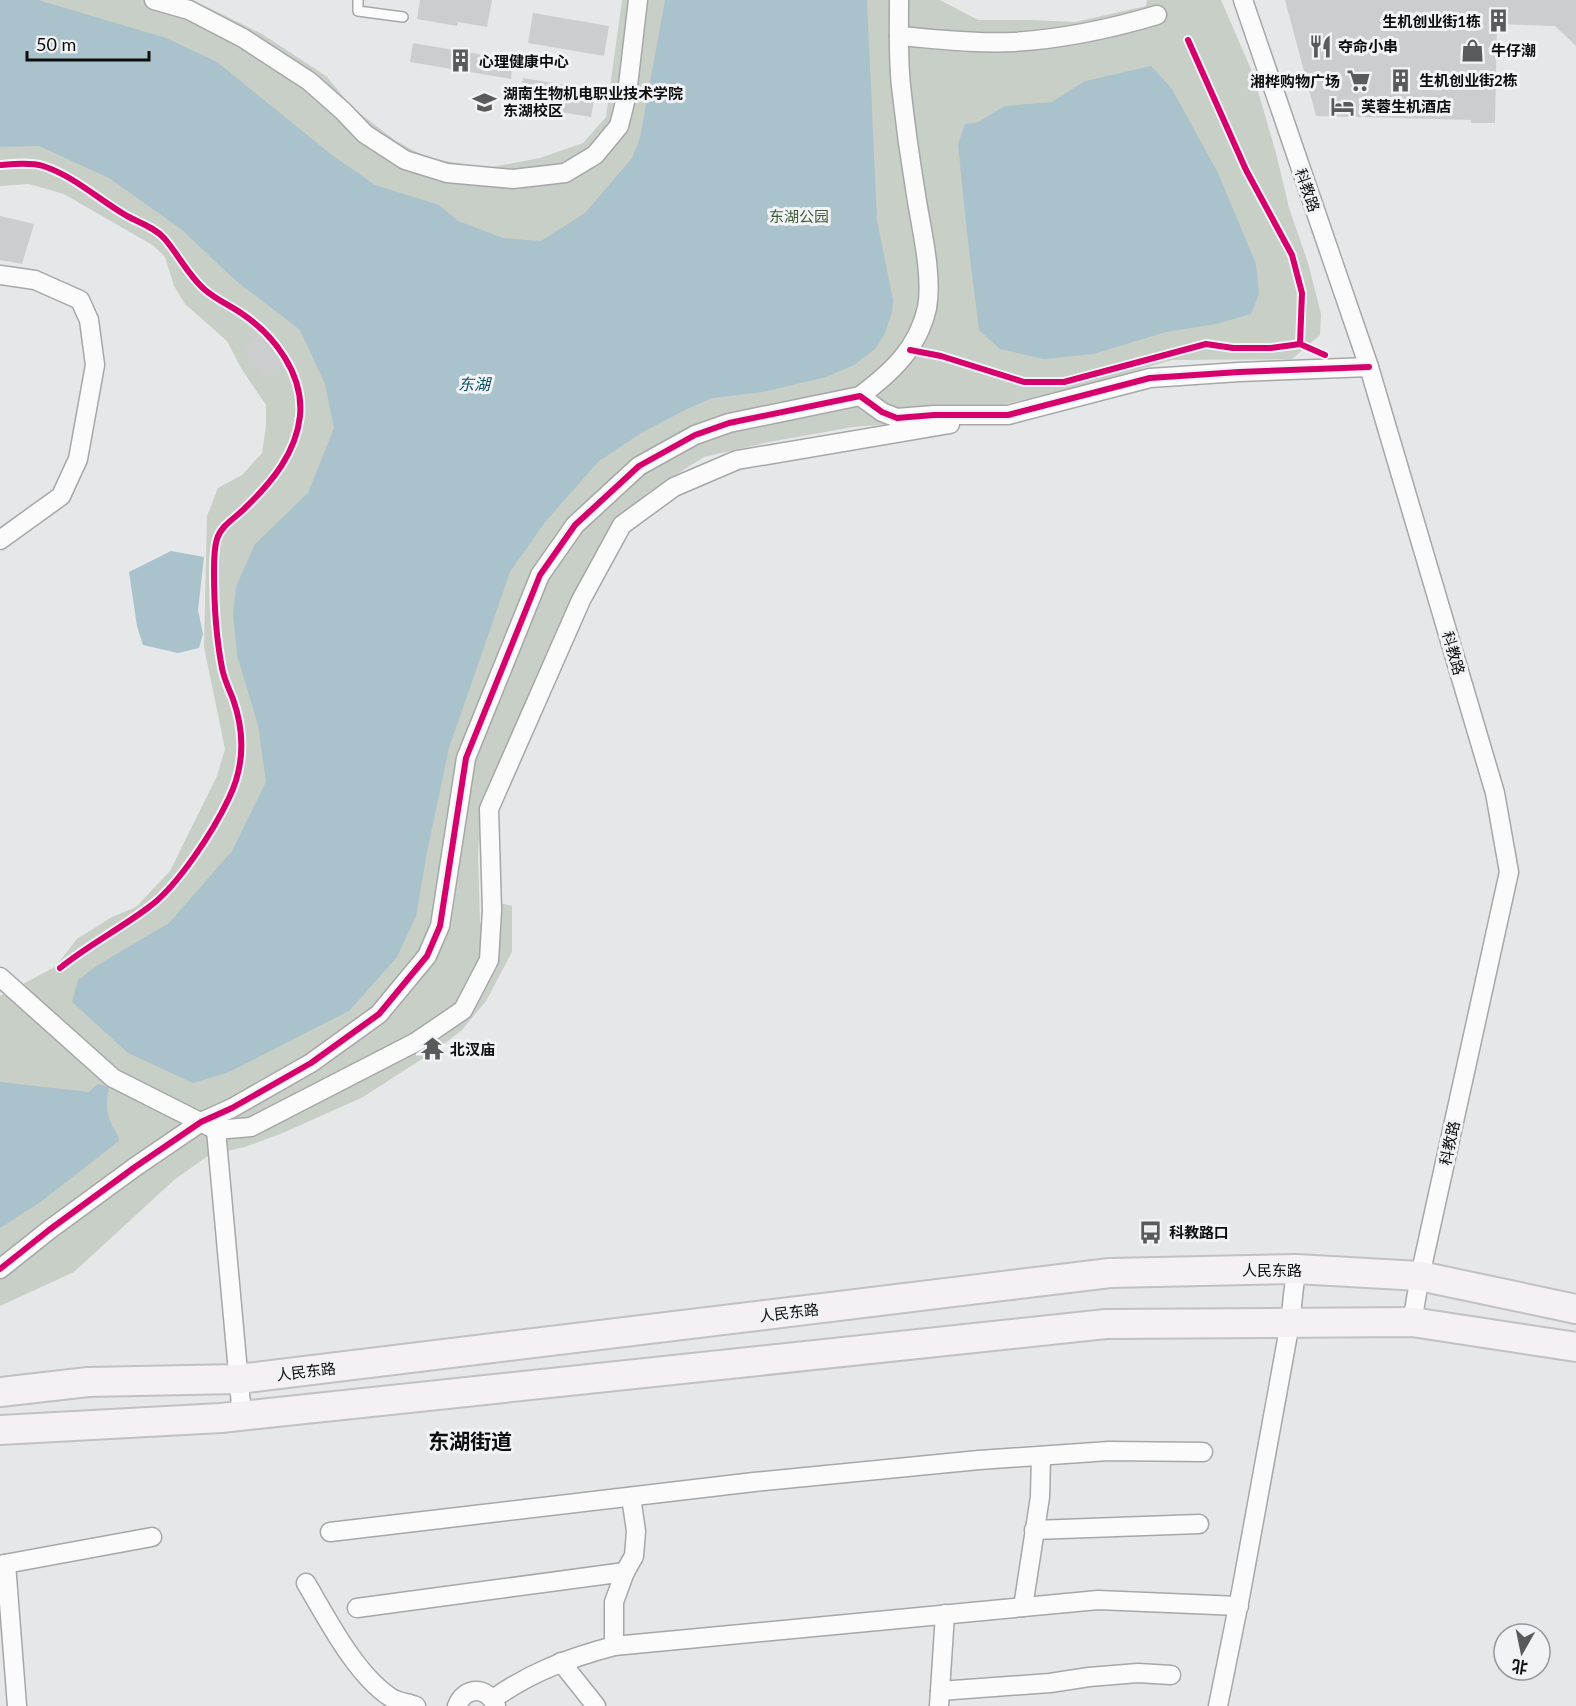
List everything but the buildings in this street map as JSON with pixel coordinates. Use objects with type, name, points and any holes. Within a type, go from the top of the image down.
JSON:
[{"type":"main road","name":"人民东路","points":[[0,1392],[88,1382],[238,1379],[1110,1273],[1296,1269],[1420,1276],[1576,1309]]},
{"type":"main road","points":[[0,1430],[242,1416],[1106,1324],[1412,1322],[1576,1347]]},
{"type":"street","points":[[154,0],[189,10],[243,38],[309,81],[365,134],[405,160],[447,173],[513,179],[565,173],[595,155],[619,126],[627,94],[638,0]]},
{"type":"street","points":[[0,1269],[135,1167],[209,1126],[232,1108],[311,1063],[379,1014],[427,956],[440,926],[466,758],[540,575],[575,525],[639,466],[695,435],[729,423],[860,396],[886,376],[910,350],[927,306],[927,266],[901,86],[899,0]]},
{"type":"street","name":"科教路","points":[[1243,0],[1369,367],[1495,793],[1509,872],[1420,1276],[1412,1322]]},
{"type":"street","points":[[899,36],[1011,42],[1053,39],[1119,26],[1157,15]]},
{"type":"street","points":[[0,275],[35,280],[80,300],[89,320],[95,365],[78,459],[61,496],[0,540]]},
{"type":"street","points":[[3,985],[113,1078],[209,1126],[251,1127],[416,1042],[463,1010],[489,960],[492,910],[489,809],[581,600],[622,525],[674,487],[737,460],[1008,415],[1150,378],[1369,367]]},
{"type":"street","points":[[860,396],[882,412],[897,418],[934,415],[1008,415]]},
{"type":"street","points":[[209,1126],[242,1416]]},
{"type":"street","points":[[1218,1706],[1239,1606],[1290,1323],[1296,1269]]},
{"type":"street","points":[[330,1532],[754,1482],[1109,1451],[1203,1452]]},
{"type":"street","points":[[1023,1607],[1040,1497],[1041,1456]]},
{"type":"street","points":[[614,1646],[614,1602],[625,1572],[634,1556],[636,1531],[632,1497]]},
{"type":"street","points":[[1034,1530],[1199,1524]]},
{"type":"street","points":[[17,1706],[3,1564],[152,1537]]},
{"type":"street","points":[[357,1608],[625,1572]]},
{"type":"street","points":[[306,1583],[338,1635],[387,1702],[416,1706]]},
{"type":"street","points":[[457,1706],[465,1693],[473,1690],[480,1690],[494,1703],[509,1688],[561,1662],[614,1646],[1098,1600],[1239,1606]]},
{"type":"street","points":[[945,1614],[939,1698],[1138,1672],[1170,1675]]},
{"type":"street","points":[[561,1662],[596,1706]]},
{"type":"lane","points":[[358,0],[357,11],[403,17]]},
{"type":"green space","name":"东湖公园","points":[[0,0],[193,0],[262,34],[326,76],[353,108],[396,141],[428,158],[487,168],[540,158],[583,143],[606,117],[622,0],[940,0],[978,20],[1075,22],[1146,6],[1147,0],[1221,0],[1253,74],[1289,208],[1308,263],[1321,314],[1320,335],[1292,359],[1172,360],[1082,386],[933,421],[853,427],[769,442],[704,457],[647,493],[609,530],[577,592],[482,806],[478,853],[480,924],[499,903],[512,906],[512,952],[486,1001],[462,1030],[436,1050],[363,1097],[285,1132],[245,1147],[209,1155],[174,1180],[74,1272],[0,1306],[0,996],[55,967],[77,939],[112,917],[136,907],[170,871],[217,776],[225,749],[204,647],[207,516],[218,488],[242,475],[262,453],[266,405],[241,368],[227,341],[185,304],[174,286],[165,257],[154,246],[64,194],[29,184],[0,186]]},
{"type":"water","name":"东湖","points":[[0,0],[38,0],[166,38],[217,62],[332,155],[375,185],[439,205],[458,221],[503,238],[541,241],[585,213],[632,158],[640,138],[665,0],[867,0],[877,220],[893,300],[892,312],[885,333],[875,349],[854,365],[826,377],[763,392],[712,398],[641,433],[599,461],[545,522],[510,572],[449,748],[416,916],[397,957],[349,1011],[229,1072],[193,1083],[128,1053],[72,1002],[78,980],[98,965],[169,923],[232,851],[266,782],[258,725],[237,655],[233,613],[236,587],[255,544],[308,493],[334,428],[325,384],[300,330],[235,280],[181,229],[109,178],[39,146],[0,147]]},
{"type":"water","points":[[1151,66],[1172,89],[1218,173],[1256,264],[1259,294],[1251,314],[1216,324],[1166,332],[1093,354],[1044,359],[1000,349],[979,330],[958,144],[965,124],[976,123],[1005,106],[1052,102],[1085,81]]},
{"type":"water","points":[[171,551],[204,557],[198,610],[203,634],[199,648],[178,653],[143,645],[137,626],[129,572]]},
{"type":"water","points":[[0,1082],[89,1092],[98,1084],[109,1087],[108,1114],[119,1141],[39,1203],[0,1228]]},
{"type":"cycle path","points":[[1188,40],[1246,170],[1292,255],[1302,293],[1300,344]]},
{"type":"cycle path","points":[[0,165],[33,164],[54,170],[160,234],[204,289],[265,332],[292,371],[300,400],[298,430],[288,454],[265,487],[222,530],[215,546],[214,595],[218,644],[223,672],[240,724],[242,749],[234,786],[205,841],[172,886],[149,907],[60,968]]},
{"type":"cycle path","points":[[910,350],[941,356],[1024,382],[1064,382],[1206,344],[1233,348],[1271,348],[1300,344],[1325,355]]},
{"type":"cycle path","points":[[0,1269],[135,1167],[201,1122],[232,1108],[311,1063],[379,1014],[427,956],[440,926],[466,758],[540,575],[575,525],[639,466],[695,435],[729,423],[860,396],[882,412],[897,418],[934,415],[1008,415],[1150,378],[1369,367]]},
{"type":"place","name":"生机创业街1栋","points":[[1499,21]]},
{"type":"place","name":"夺命小串","points":[[1320,46]]},
{"type":"place","name":"牛仔潮","points":[[1473,50]]},
{"type":"place","name":"心理健康中心","points":[[461,61]]},
{"type":"place","name":"生机创业街2栋","points":[[1401,80]]},
{"type":"place","name":"湘桦购物广场","points":[[1358,81]]},
{"type":"place","name":"湖南生物机电职业技术学院 东湖校区","points":[[485,102]]},
{"type":"place","name":"芙蓉生机酒店","points":[[1343,106]]},
{"type":"place","name":"北汊庙","points":[[432,1049]]},
{"type":"place","name":"科教路口","points":[[1151,1232]]},
{"type":"district","name":"东湖街道","points":[[470,1440]]}]
